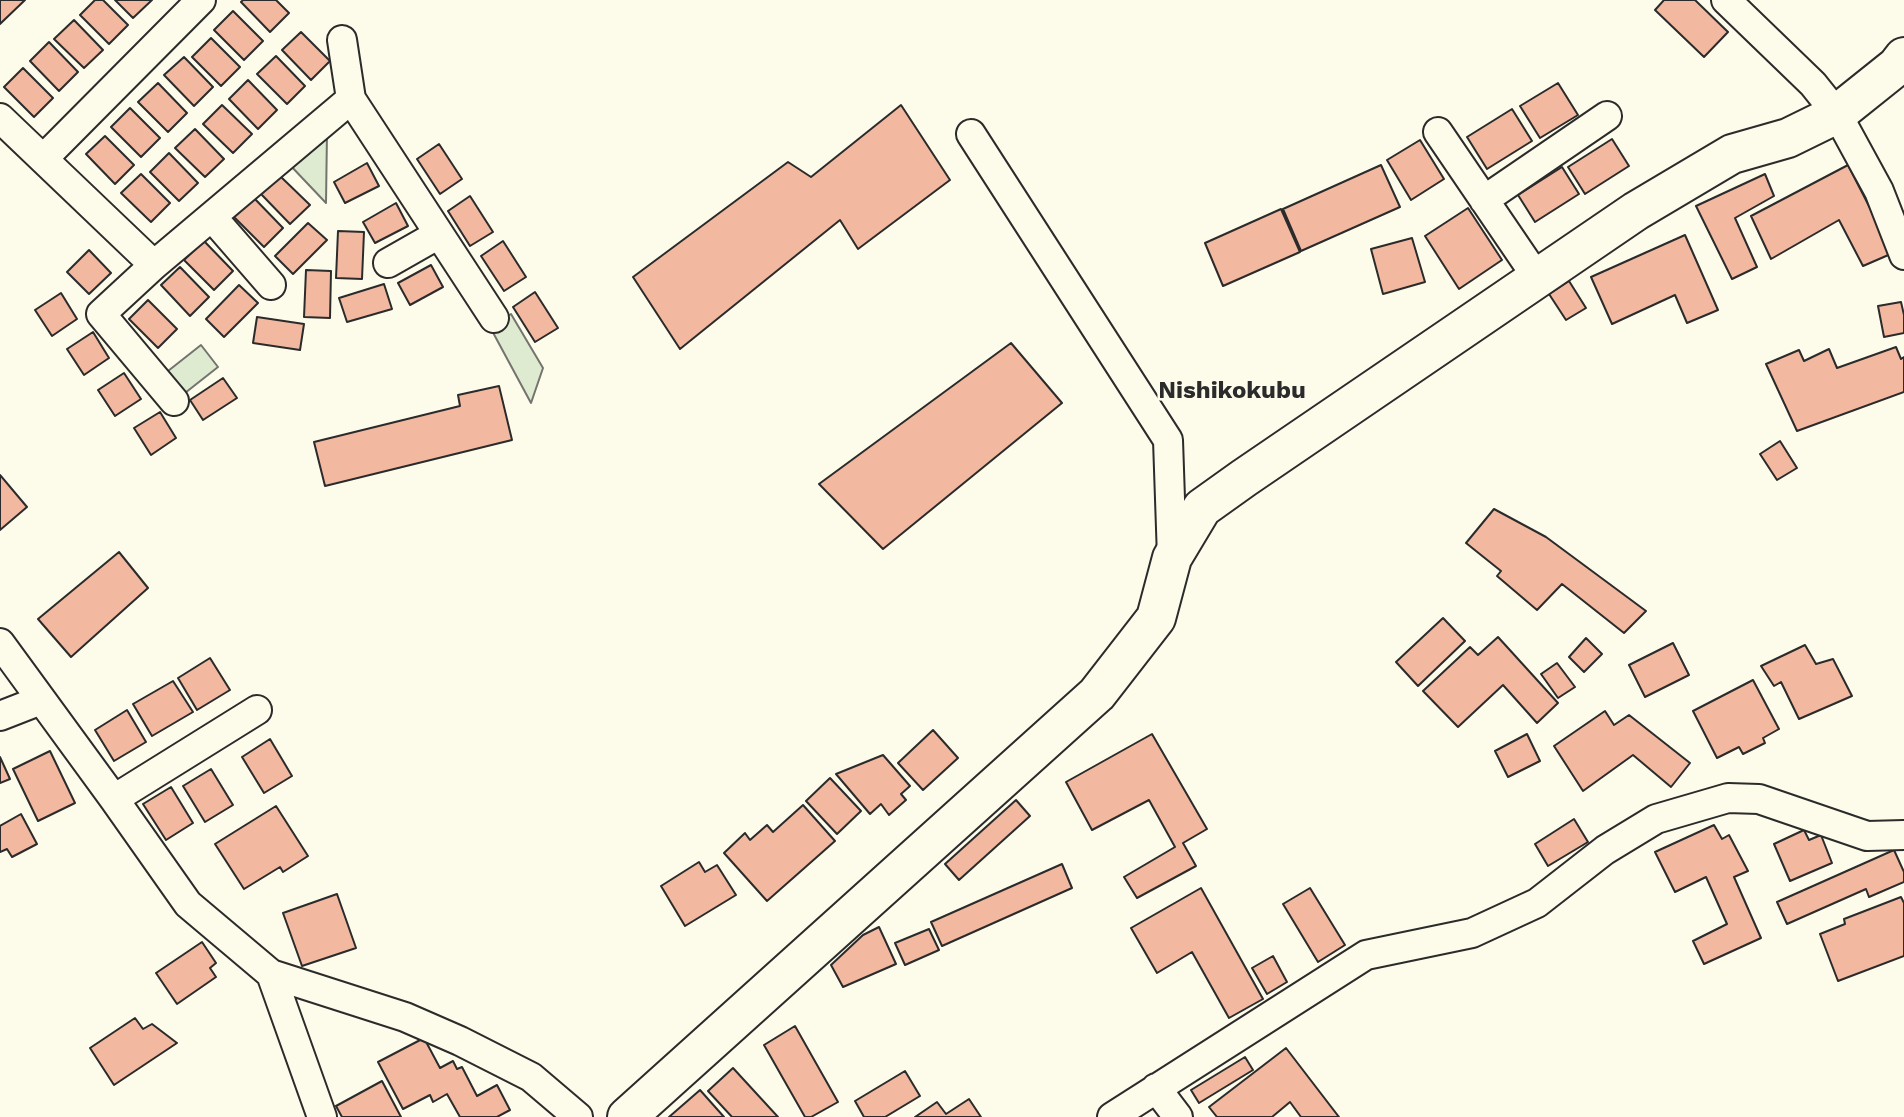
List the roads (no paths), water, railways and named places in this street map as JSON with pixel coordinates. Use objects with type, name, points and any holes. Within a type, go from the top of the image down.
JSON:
[{"type":"street","points":[[43,159],[201,0]]},
{"type":"street","points":[[1726,0],[1813,84],[1837,114],[1880,191],[1904,255]]},
{"type":"street","points":[[342,40],[351,100],[494,318]]},
{"type":"street","points":[[627,1117],[1097,694],[1156,618],[1172,558],[1202,508],[1636,211],[1732,153],[1788,138],[1837,114],[1897,66],[1904,57]]},
{"type":"street","points":[[174,401],[101,314],[154,265],[351,100]]},
{"type":"street","points":[[1484,200],[1607,116]]},
{"type":"street","points":[[0,118],[154,265]]},
{"type":"street","points":[[1438,132],[1538,279]]},
{"type":"street","points":[[971,134],[1168,440],[1172,558]]},
{"type":"street","points":[[212,218],[271,285]]},
{"type":"street","points":[[388,263],[439,234]]},
{"type":"street","points":[[0,643],[188,904],[271,974],[405,1017],[460,1041],[531,1077],[578,1117]]},
{"type":"street","points":[[0,716],[41,700]]},
{"type":"street","points":[[114,799],[257,710]]},
{"type":"street","points":[[1112,1117],[1366,955],[1472,933],[1537,903],[1605,850],[1656,819],[1728,798],[1759,799],[1867,836],[1904,835]]},
{"type":"street","points":[[271,974],[322,1117]]},
{"type":"street","points":[[1156,1088],[1178,1117]]},
{"type":"district","name":"Nishikokubu","points":[[1232,391]]}]
